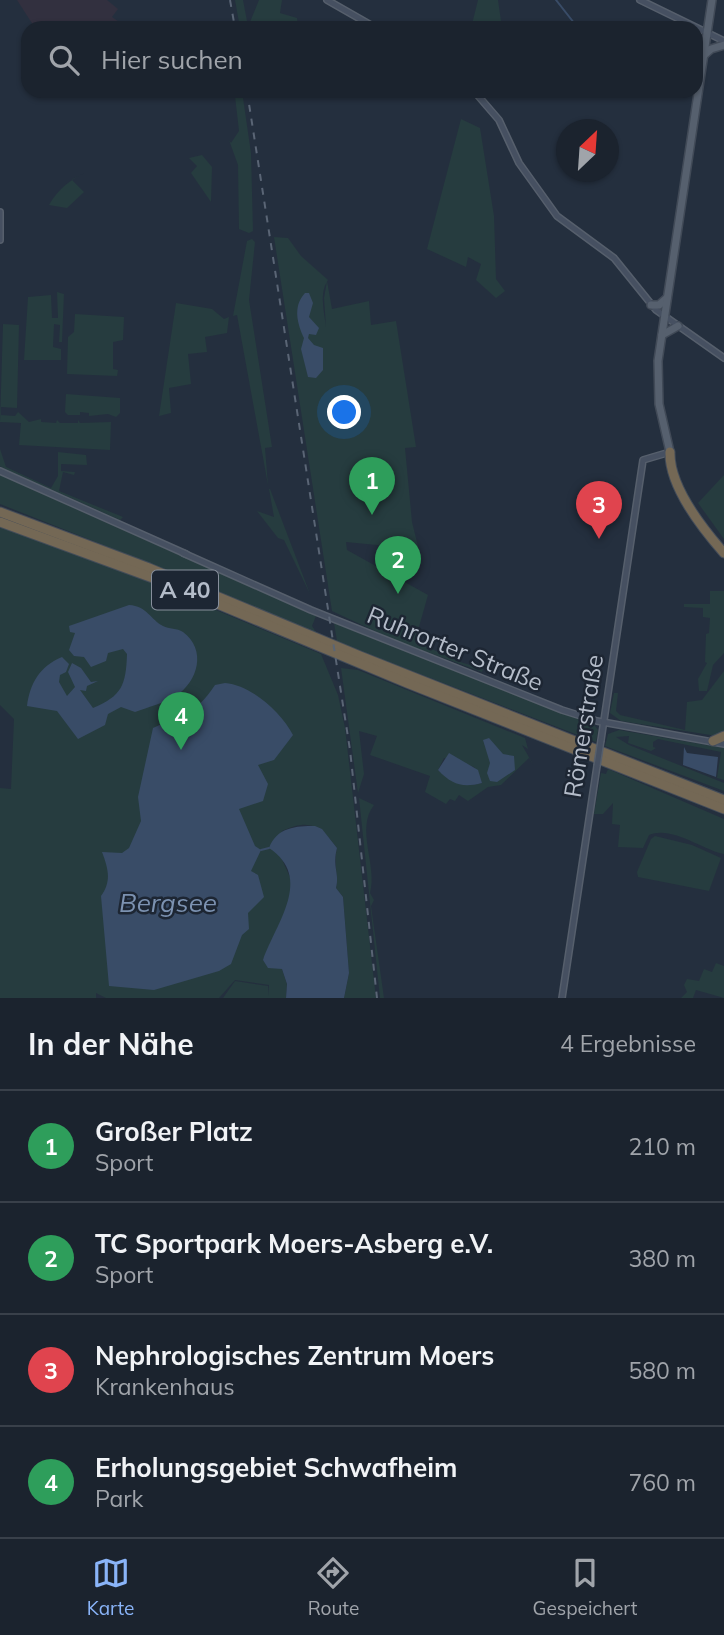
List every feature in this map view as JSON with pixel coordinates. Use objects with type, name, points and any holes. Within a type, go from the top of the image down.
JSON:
[{"type":"highway","points":[[670,452],[694,503],[724,544]]},
{"type":"highway","points":[[670,452],[670,463],[688,501],[724,553]]},
{"type":"highway","name":"A 40","points":[[0,510],[724,800]]},
{"type":"highway","name":"A 40","points":[[0,522],[172,584],[397,679],[724,809]]},
{"type":"highway","points":[[713,741],[724,736]]},
{"type":"highway","points":[[661,774],[724,794]]},
{"type":"highway","points":[[648,778],[724,815]]},
{"type":"main road","points":[[703,49],[712,0]]},
{"type":"main road","points":[[703,58],[711,49],[724,43]]},
{"type":"main road","points":[[670,452],[658,388],[662,335],[696,98]]},
{"type":"main road","points":[[651,305],[659,305],[667,298]]},
{"type":"main road","points":[[662,335],[678,326]]},
{"type":"street","points":[[327,0],[364,21]]},
{"type":"street","points":[[640,0],[682,21]]},
{"type":"street","points":[[703,32],[724,43]]},
{"type":"street","points":[[480,98],[499,120],[521,167],[556,216],[614,258],[651,305],[665,317],[724,358]]},
{"type":"street","points":[[0,212],[0,240]]},
{"type":"street","name":"Römerstraße","points":[[562,998],[643,460],[670,452]]},
{"type":"street","name":"Ruhrorter Straße","points":[[0,471],[222,571],[562,710],[604,722],[724,744]]},
{"type":"shaded area","points":[[17,0],[107,0],[118,9],[112,17],[118,21],[30,21]]},
{"type":"green space","points":[[235,0],[243,0],[247,21],[239,21]]},
{"type":"green space","points":[[259,0],[282,0],[280,13],[297,18],[297,21],[250,21]]},
{"type":"green space","points":[[478,0],[498,0],[501,21],[473,21]]},
{"type":"green space","points":[[235,98],[243,98],[251,153],[253,231],[249,233],[239,229],[238,165],[229,140],[231,143],[239,131]]},
{"type":"green space","points":[[461,119],[480,128],[494,216],[496,279],[505,291],[496,298],[476,280],[481,264],[468,257],[466,267],[427,249]]},
{"type":"green space","points":[[202,155],[212,167],[211,202],[191,173],[197,166],[189,158]]},
{"type":"green space","points":[[72,180],[84,192],[67,208],[49,205],[61,189]]},
{"type":"green space","points":[[274,237],[288,238],[301,256],[328,280],[332,309],[369,301],[371,325],[396,321],[416,447],[405,448],[412,522],[420,554],[403,562],[401,558],[387,551],[387,546],[346,542],[347,550],[428,595],[415,641],[457,661],[483,669],[482,672],[394,640],[332,611]],"holes":[[[327,282],[324,298],[326,327],[323,296]]]},
{"type":"green space","points":[[252,239],[255,242],[249,300],[272,447],[265,448],[268,485],[237,315],[233,316],[247,241]]},
{"type":"green space","points":[[57,292],[64,294],[62,342],[59,342],[60,325],[54,324],[53,347],[61,349],[61,360],[24,360],[28,297],[51,295],[52,318],[58,318]]},
{"type":"green space","points":[[176,303],[212,309],[224,319],[229,317],[227,333],[205,337],[207,352],[188,354],[191,384],[169,388],[171,413],[159,416]]},
{"type":"green space","points":[[75,314],[124,317],[123,340],[113,342],[113,369],[118,370],[117,376],[67,374],[68,337],[74,332]]},
{"type":"green space","points":[[3,324],[19,325],[17,408],[1,407],[1,415],[15,416],[18,412],[29,422],[41,419],[41,422],[56,423],[57,420],[60,423],[78,423],[78,420],[80,423],[111,422],[110,450],[19,445],[21,423],[0,422]]},
{"type":"green space","points":[[66,394],[120,398],[120,413],[116,417],[108,414],[89,416],[89,413],[80,412],[80,415],[68,415],[65,412]]},
{"type":"green space","points":[[0,449],[6,467],[51,488],[58,476],[58,452],[86,455],[87,465],[61,464],[61,471],[75,472],[74,475],[63,472],[59,491],[123,517],[120,520],[5,469],[0,466]]},
{"type":"green space","points":[[0,475],[316,616],[312,626],[318,635],[179,575],[0,504]]},
{"type":"green space","points":[[724,475],[724,539],[698,503]]},
{"type":"green space","points":[[269,489],[310,594],[284,540],[278,538],[257,511],[274,517]]},
{"type":"green space","points":[[0,527],[79,553],[321,654],[338,695],[345,728],[376,998],[344,998],[349,973],[343,897],[336,888],[337,848],[326,834],[314,826],[300,825],[282,831],[280,855],[293,884],[292,897],[263,960],[282,969],[287,984],[286,998],[223,998],[235,981],[268,986],[268,996],[269,985],[235,980],[219,998],[106,998],[96,993],[96,998],[0,998],[0,788],[11,789],[14,719],[0,705]]},
{"type":"green space","points":[[710,591],[724,591],[724,653],[713,665],[707,691],[699,691],[698,679],[707,663],[706,634],[709,633],[710,618],[703,617],[703,608],[684,607],[684,604],[710,604]]},
{"type":"green space","points":[[334,623],[561,713],[591,721],[598,730],[596,742],[350,647],[337,641]]},
{"type":"green space","points":[[341,668],[358,670],[525,738],[528,749],[522,745],[534,766],[529,758],[501,785],[488,787],[468,801],[459,795],[455,801],[450,799],[446,804],[425,792],[430,776],[370,755],[377,736],[359,731],[364,774],[358,793]],"holes":[[[444,758],[474,767],[482,783],[458,783],[438,770]]]},
{"type":"green space","points":[[724,671],[724,732],[717,736],[621,721],[610,713],[614,693],[618,693],[616,711],[620,715],[685,730],[687,702],[702,700]]},
{"type":"green space","points":[[619,730],[724,748],[724,780],[717,778],[721,752],[658,739],[653,742],[653,747],[656,748],[651,751],[628,743],[629,736],[616,737],[629,745],[724,783],[724,791],[605,746],[608,734]]},
{"type":"green space","points":[[608,769],[724,819],[724,854],[667,833],[649,835],[643,848],[618,847],[620,825],[612,824],[613,803],[603,814],[594,814],[601,773],[606,774]]},
{"type":"green space","points":[[359,798],[374,805],[366,825],[366,836],[372,882],[370,893],[374,900],[371,906],[384,998],[380,998]]},
{"type":"green space","points":[[655,836],[692,845],[721,858],[709,891],[638,877],[637,872],[651,839]]},
{"type":"green space","points":[[716,963],[724,966],[724,998],[696,990],[693,998],[681,998],[687,992],[684,985],[687,979],[699,981],[704,969],[712,972]]},
{"type":"water","points":[[305,293],[309,293],[313,303],[309,317],[319,328],[316,335],[309,334],[308,338],[314,345],[323,348],[323,370],[316,378],[308,377],[301,349],[304,338],[297,310]]},
{"type":"water","points":[[129,605],[140,608],[165,627],[181,631],[190,639],[195,647],[197,665],[184,690],[167,701],[135,712],[121,707],[108,714],[105,725],[78,739],[57,711],[27,706],[37,676],[48,665],[62,657],[69,664],[66,672],[60,675],[59,682],[67,696],[75,687],[68,672],[72,663],[81,668],[91,682],[98,681],[87,686],[86,691],[80,690],[93,708],[116,694],[123,682],[127,654],[123,649],[108,653],[106,661],[91,667],[84,657],[74,656],[69,650],[75,633],[70,632],[69,626]]},
{"type":"water","name":"Bergsee","points":[[225,683],[255,694],[281,717],[293,735],[274,760],[258,765],[268,784],[263,801],[239,809],[255,846],[261,850],[251,871],[258,875],[264,897],[248,913],[249,929],[242,935],[231,964],[219,971],[154,990],[109,986],[101,896],[107,885],[108,874],[102,852],[122,853],[129,848],[141,821],[138,797],[153,728],[188,713],[201,703],[215,685]]},
{"type":"water","points":[[489,738],[503,754],[514,756],[515,770],[497,782],[490,781],[487,773],[490,763],[483,740]]},
{"type":"water","points":[[684,747],[687,753],[718,757],[716,777],[683,765]]},
{"type":"water","points":[[449,753],[478,770],[482,783],[458,784],[443,775],[438,770]]},
{"type":"water","points":[[315,826],[322,829],[337,848],[336,888],[343,897],[349,973],[344,998],[286,998],[287,984],[282,969],[268,968],[263,960],[288,901],[290,887],[289,873],[282,860],[269,848],[277,836],[288,829]]},
{"type":"waterway","points":[[556,0],[572,21]]},
{"type":"waterway","points":[[261,850],[269,848]]},
{"type":"railway","points":[[230,0],[234,21]]},
{"type":"railway","points":[[248,98],[350,750],[377,998]]},
{"type":"place","name":"Großer Platz","points":[[372,515]]},
{"type":"place","name":"Nephrologisches Zentrum Moers","points":[[599,539]]},
{"type":"place","name":"TC Sportpark Moers-Asberg e.V.","points":[[398,594]]},
{"type":"place","name":"Erholungsgebiet Schwafheim","points":[[181,750]]}]
